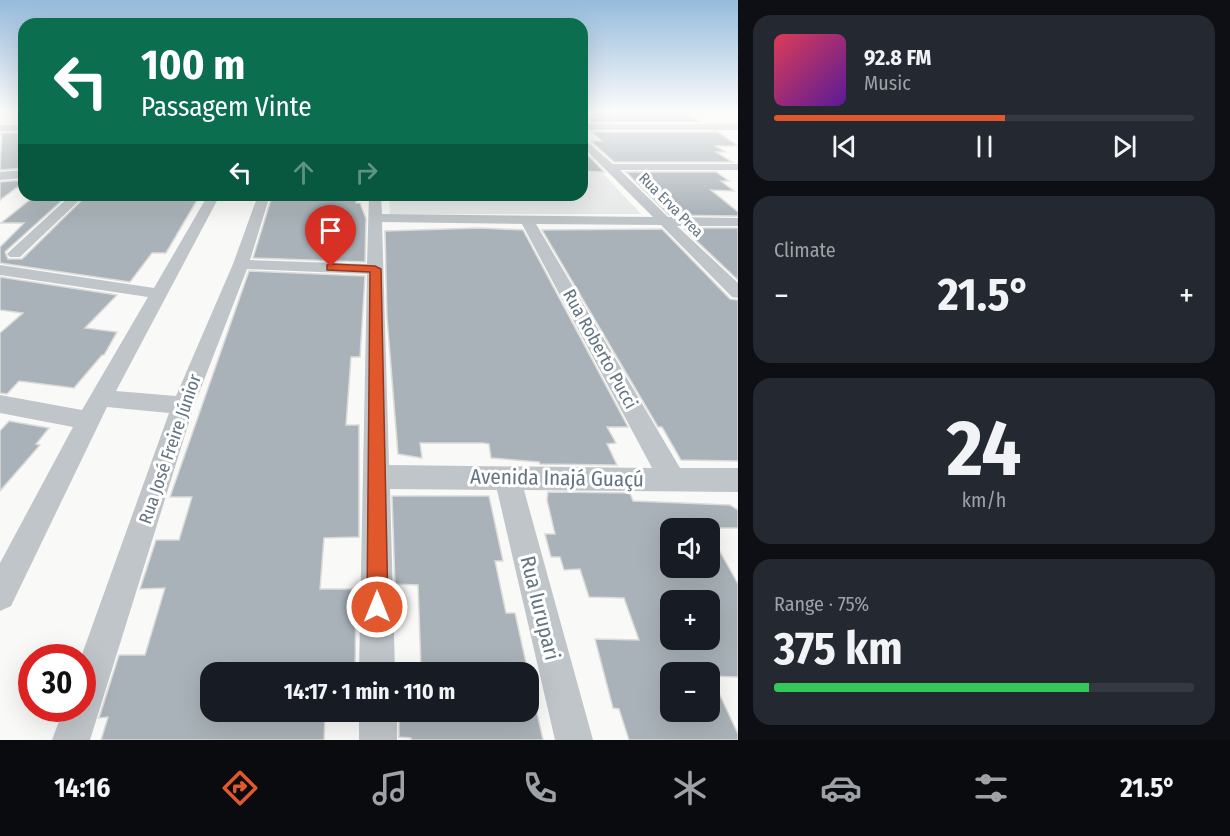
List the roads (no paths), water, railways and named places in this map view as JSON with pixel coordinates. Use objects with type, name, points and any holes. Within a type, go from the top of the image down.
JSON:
[{"type":"street","name":"Rua Erva Prea","points":[[589,147],[738,293]]},
{"type":"street","points":[[609,167],[738,167]]},
{"type":"street","points":[[0,176],[18,174]]},
{"type":"street","points":[[15,254],[72,201]]},
{"type":"street","points":[[0,595],[88,421],[211,201]]},
{"type":"street","name":"Rua José Freire Júnior","points":[[96,665],[183,406],[241,264],[262,201]]},
{"type":"street","points":[[375,201],[377,662]]},
{"type":"street","points":[[376,218],[738,222]]},
{"type":"street","name":"Rua Roberto Pucci","points":[[526,219],[672,479]]},
{"type":"street","points":[[241,264],[375,269]]},
{"type":"street","points":[[0,270],[160,294]]},
{"type":"street","points":[[102,399],[183,406]]},
{"type":"street","points":[[0,404],[88,421]]},
{"type":"street","name":"Avenida Inajá Guaçú","points":[[376,477],[737,481]]},
{"type":"street","name":"Rua Iurupari","points":[[507,477],[574,740]]},
{"type":"street","name":"Rua José Freire Júnior","points":[[71,740],[77,722]]},
{"type":"street","points":[[378,722],[378,740]]}]
